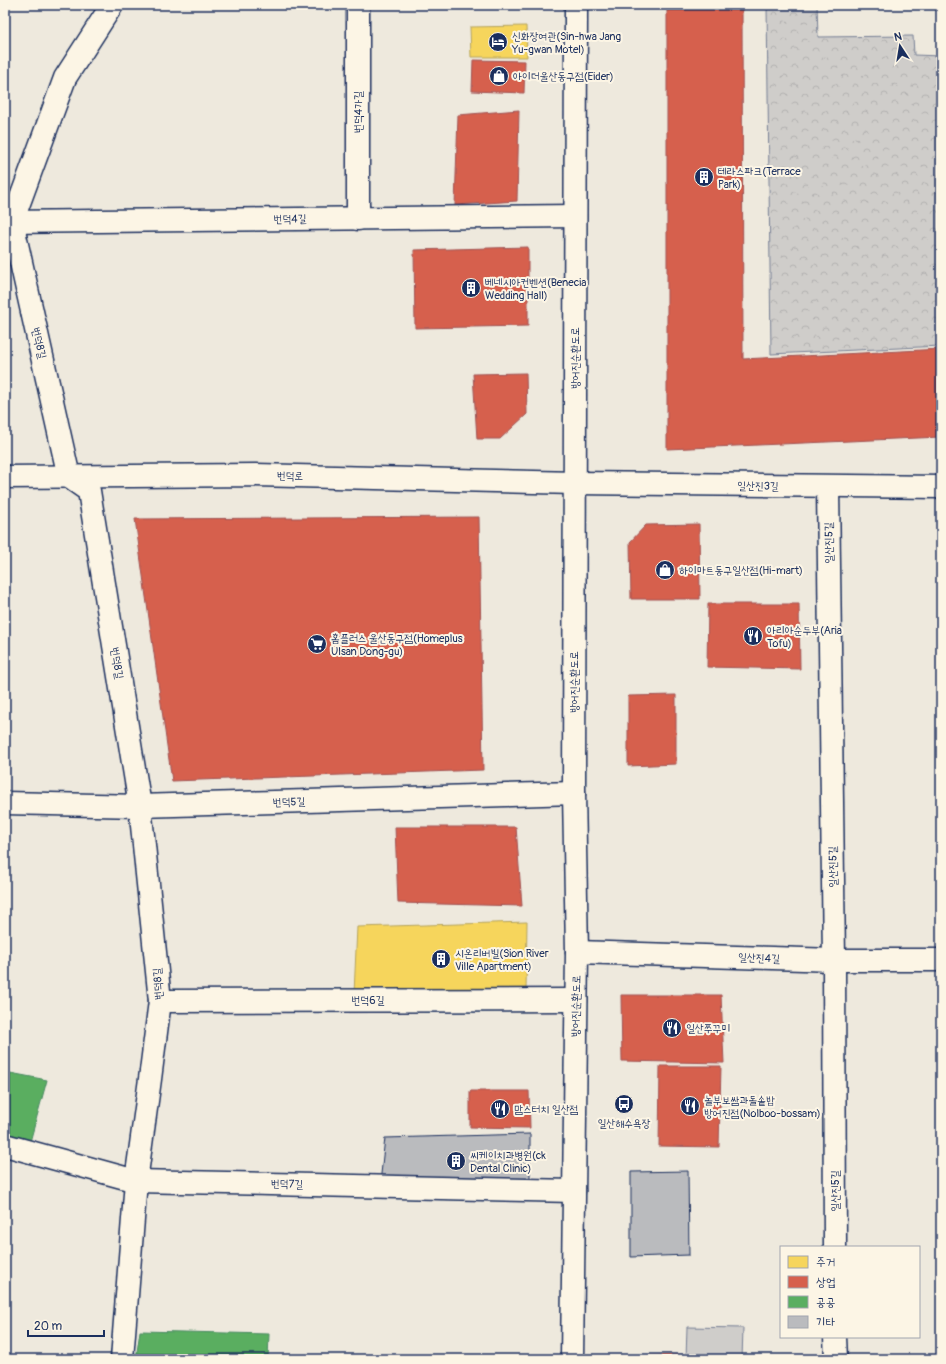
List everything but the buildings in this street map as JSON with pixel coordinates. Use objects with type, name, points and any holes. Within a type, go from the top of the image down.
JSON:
[{"type":"street","points":[[8,222],[65,78],[112,5]]},
{"type":"street","name":"번덕4가길","points":[[358,5],[358,219]]},
{"type":"street","name":"방어진순환도로","points":[[572,1359],[577,952],[574,793],[576,5]]},
{"type":"street","name":"번덕4길","points":[[8,222],[575,216]]},
{"type":"street","name":"번덕8길","points":[[8,222],[69,477],[88,491],[140,806],[160,1001],[136,1181],[122,1359]]},
{"type":"street","name":"번덕로","points":[[5,477],[256,475],[575,483]]},
{"type":"street","name":"일산진3길","points":[[575,483],[828,487],[941,487]]},
{"type":"street","name":"일산진5길","points":[[828,487],[834,960],[835,1246]]},
{"type":"street","name":"번덕5길","points":[[5,803],[140,806],[574,793]]},
{"type":"street","name":"일산진4길","points":[[577,952],[834,960],[941,960]]},
{"type":"street","name":"번덕6길","points":[[160,1001],[576,1000]]},
{"type":"street","name":"번덕7길","points":[[5,1145],[136,1181],[574,1191]]},
{"type":"street","points":[[836,1338],[836,1359]]},
{"type":"green space","points":[[767,5],[817,5],[818,37],[913,36],[914,55],[941,56],[941,346],[771,354]]},
{"type":"green space","points":[[687,1327],[743,1328],[742,1359],[686,1359]]},
{"type":"place","name":"신화장여관(Sin-hwa Jang Yu-gwan Motel)","points":[[498,42]]},
{"type":"place","name":"아이더울산동구점(Eider)","points":[[499,76]]},
{"type":"place","name":"테라스파크(Terrace Park)","points":[[704,177]]},
{"type":"place","name":"베네시아컨벤션(Benecia Wedding Hall)","points":[[471,288]]},
{"type":"place","name":"하이마트동구일산점(Hi-mart)","points":[[665,570]]},
{"type":"place","name":"아리아순두부(Aria Tofu)","points":[[753,636]]},
{"type":"place","name":"홈플러스 울산동구점(Homeplus Ulsan Dong-gu)","points":[[317,644]]},
{"type":"place","name":"시온리버빌(Sion River Ville Apartment)","points":[[441,959]]},
{"type":"place","name":"일산쭈꾸미","points":[[672,1028]]},
{"type":"place","name":"일산해수욕장","points":[[624,1104]]},
{"type":"place","name":"놀부보쌈과돌솥밥 방어진점(Nolboo-bossam)","points":[[690,1106]]},
{"type":"place","name":"맘스터치 일산점","points":[[500,1109]]},
{"type":"place","name":"씨케이치과병원(ck Dental Clinic)","points":[[456,1161]]}]
